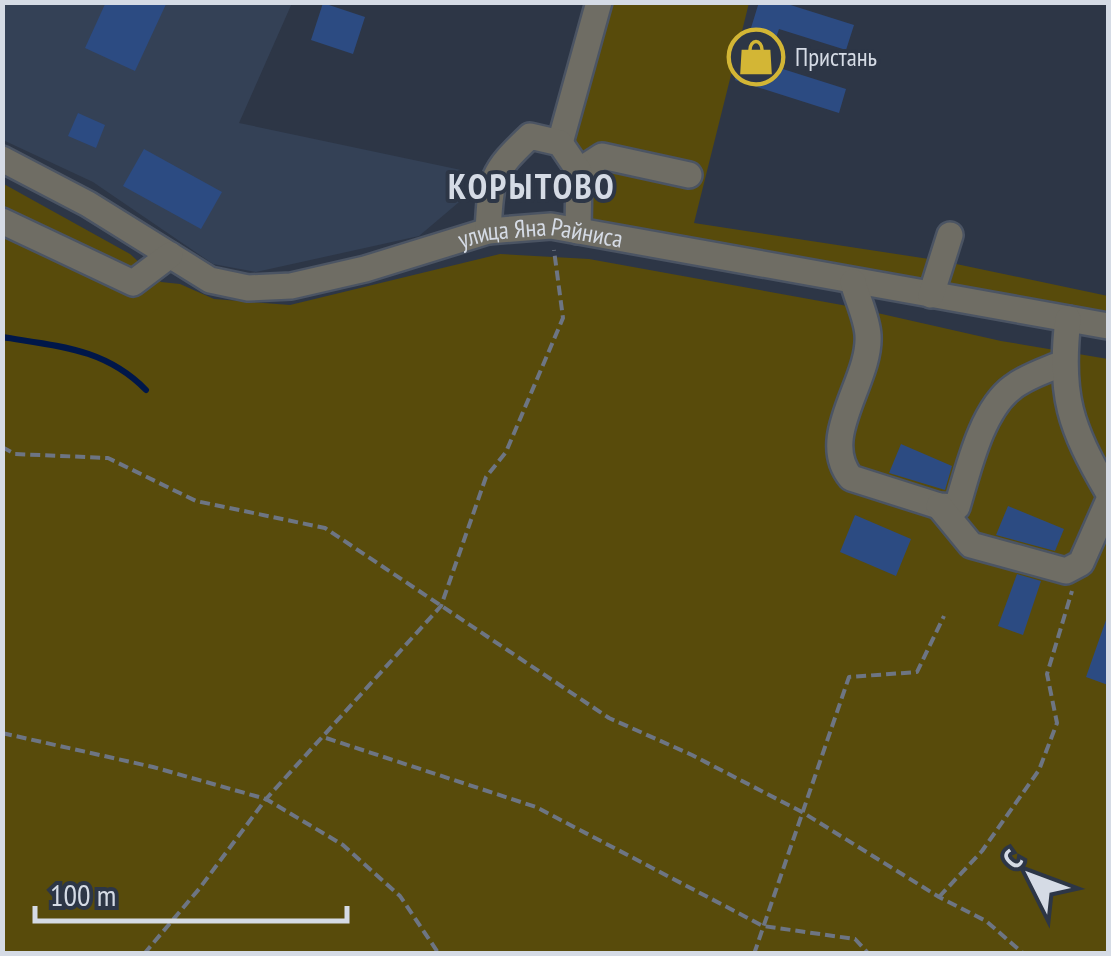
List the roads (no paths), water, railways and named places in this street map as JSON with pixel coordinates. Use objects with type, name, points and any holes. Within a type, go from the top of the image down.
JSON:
[{"type":"street","points":[[560,143],[598,2]]},
{"type":"street","points":[[488,230],[490,186],[500,164],[530,136],[560,143],[579,171],[578,230]]},
{"type":"street","points":[[579,171],[602,156],[689,175]]},
{"type":"street","name":"улица Яна Райниса","points":[[2,159],[88,204],[210,280],[248,288],[290,286],[365,269],[488,230],[551,226],[1108,326]]},
{"type":"street","points":[[2,221],[133,282],[170,255]]},
{"type":"street","points":[[931,296],[950,235]]},
{"type":"street","points":[[852,282],[868,336],[839,444],[842,466],[851,478],[939,506],[957,507],[976,446],[998,400],[1015,384],[1063,363]]},
{"type":"street","points":[[1068,319],[1063,363],[1070,416],[1078,440],[1108,492]]},
{"type":"street","points":[[939,506],[971,546],[1066,571],[1081,563],[1108,502]]},
{"type":"waterway","points":[[2,337],[97,357],[146,390]]},
{"type":"place","name":"Пристань","points":[[756,57]]},
{"type":"district","name":"КОРЫТОВО","points":[[532,187]]}]
